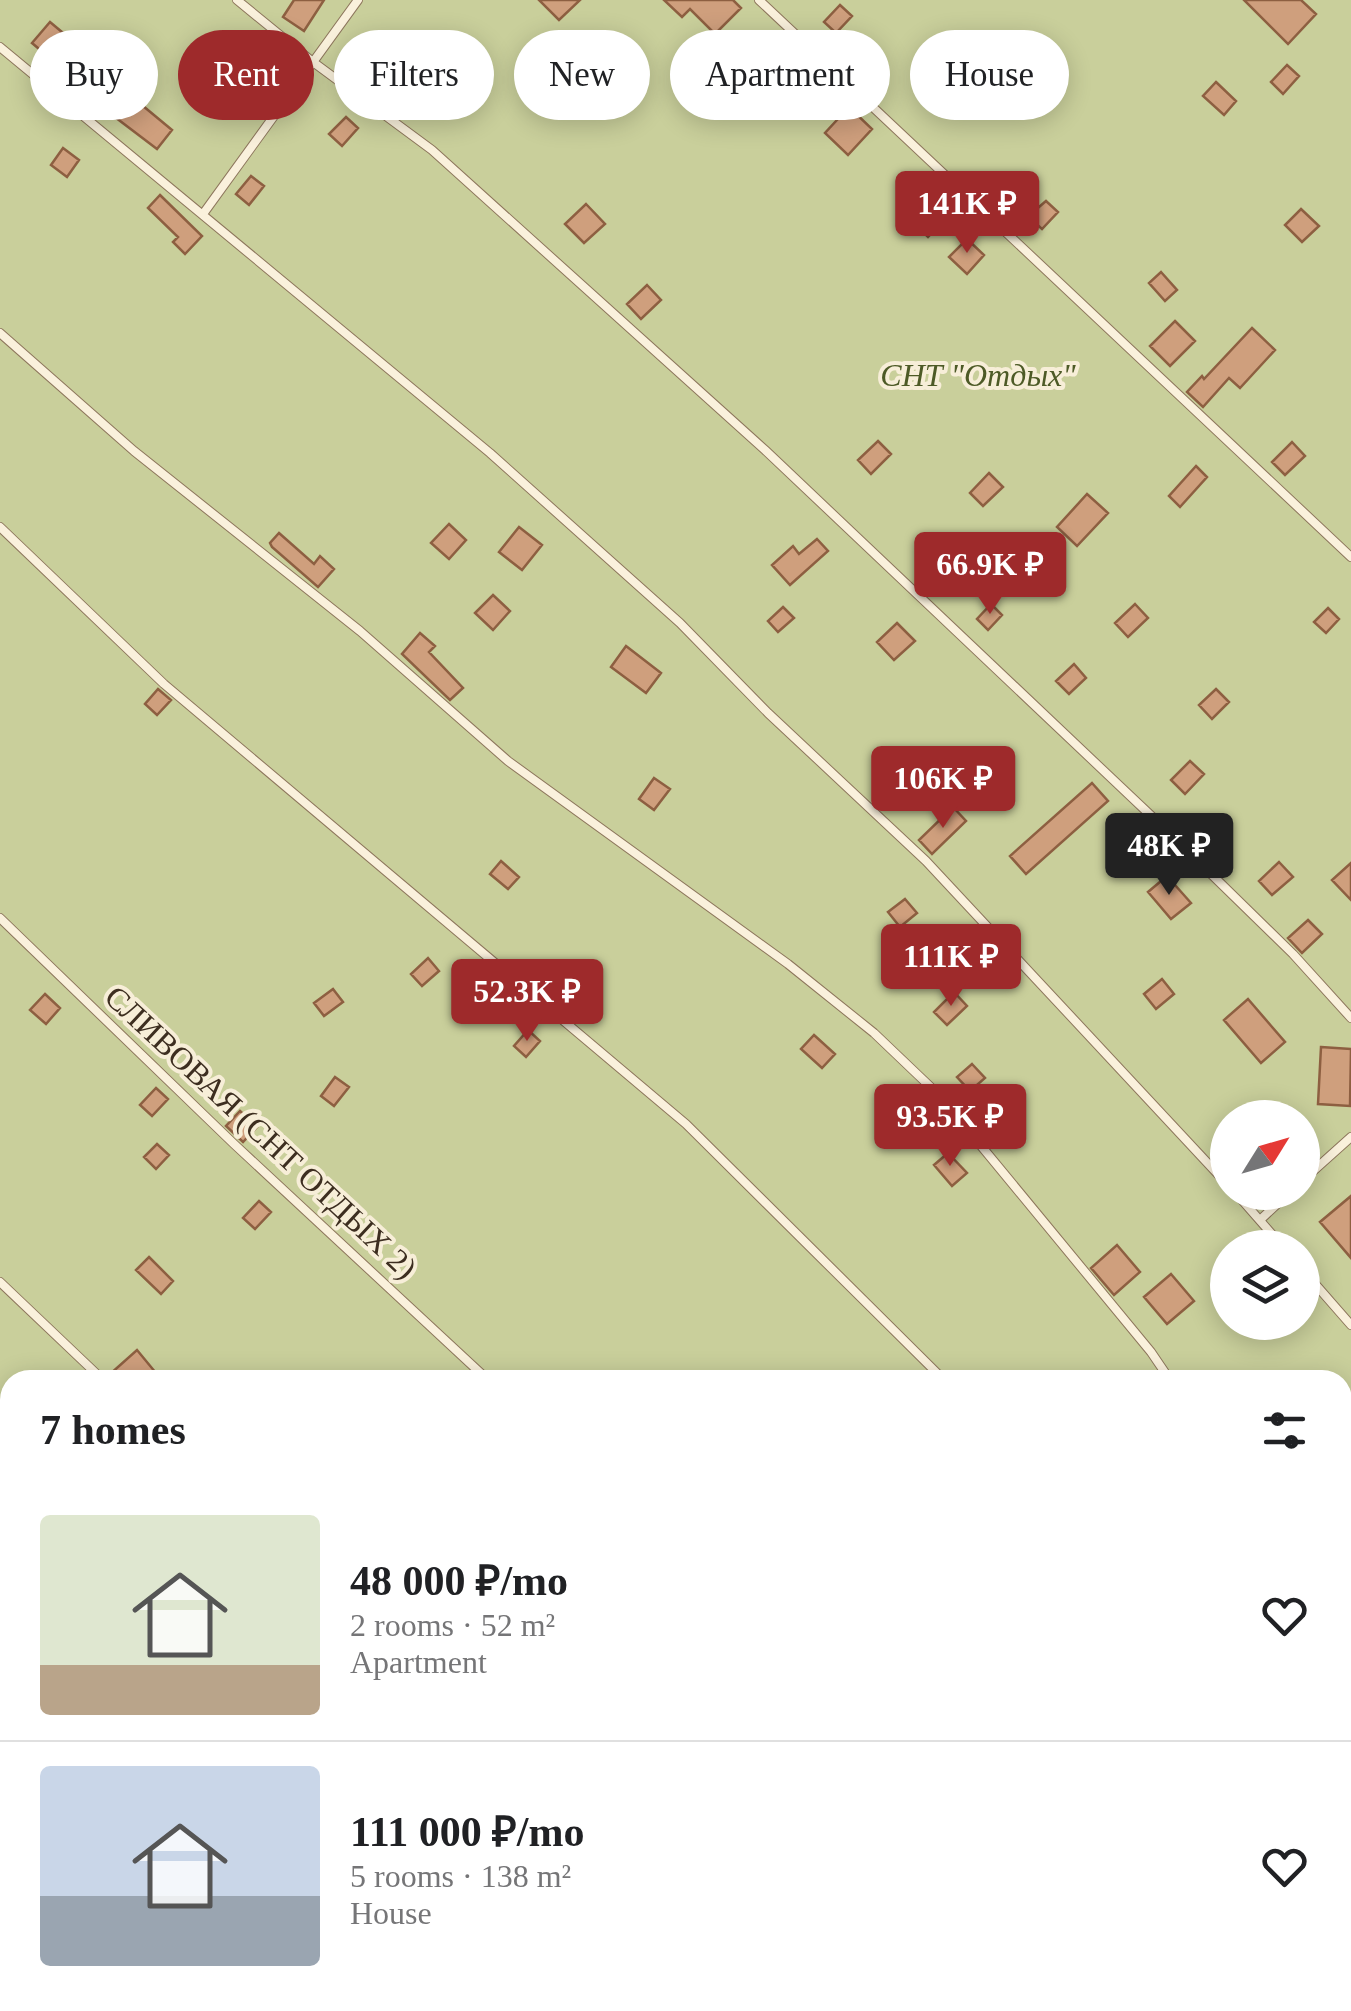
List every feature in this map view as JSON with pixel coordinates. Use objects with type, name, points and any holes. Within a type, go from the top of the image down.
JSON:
[{"type":"lane","points":[[237,0],[274,30]]},
{"type":"lane","points":[[314,61],[358,0]]},
{"type":"lane","points":[[759,0],[1351,557]]},
{"type":"lane","points":[[0,46],[490,453],[680,623],[768,713],[926,861],[1210,1165]]},
{"type":"lane","points":[[314,63],[432,150],[765,450],[1189,852],[1293,954],[1351,1018]]},
{"type":"lane","points":[[203,214],[271,120]]},
{"type":"lane","points":[[0,332],[134,451],[360,631],[508,761],[788,964],[874,1033],[940,1096],[1163,1370]]},
{"type":"lane","points":[[0,527],[164,684],[686,1124],[934,1370]]},
{"type":"lane","name":"СЛИВОВАЯ (СНТ ОТДЫХ 2)","points":[[0,918],[477,1370]]},
{"type":"lane","points":[[1320,1165],[1351,1137]]},
{"type":"lane","points":[[1251,1210],[1269,1230]]},
{"type":"lane","points":[[1260,1220],[1271,1210]]},
{"type":"lane","points":[[0,1282],[92,1370]]},
{"type":"lane","points":[[1320,1290],[1351,1325]]},
{"type":"green space","name":"СНТ \"Отдых\"","points":[[0,0],[1351,0],[1351,1370],[0,1370]]},
{"type":"building","points":[[294,0],[324,0],[305,30],[283,17]]},
{"type":"building","points":[[539,0],[580,0],[559,20]]},
{"type":"building","points":[[664,0],[733,0],[741,8],[719,30],[711,30],[690,9],[682,17]]},
{"type":"building","points":[[1244,0],[1301,0],[1316,14],[1288,44]]},
{"type":"building","points":[[840,5],[852,16],[839,30],[824,22]]},
{"type":"building","points":[[50,22],[60,30],[43,30]]},
{"type":"building","points":[[1287,65],[1299,76],[1283,94],[1271,82]]},
{"type":"building","points":[[1216,82],[1236,101],[1224,115],[1203,96]]},
{"type":"building","points":[[158,118],[172,130],[157,149],[119,120]]},
{"type":"building","points":[[343,120],[358,128],[342,146],[329,134]]},
{"type":"building","points":[[837,120],[863,120],[872,129],[848,155],[825,133]]},
{"type":"building","points":[[63,148],[79,160],[67,177],[51,165]]},
{"type":"building","points":[[251,176],[264,186],[249,205],[236,194]]},
{"type":"building","points":[[996,179],[1015,198],[1022,191],[1039,207],[1046,201],[1058,212],[1042,229],[1024,213],[1018,219],[998,200],[992,207],[979,196]]},
{"type":"building","points":[[160,195],[202,236],[185,254],[173,242],[178,237],[148,208]]},
{"type":"building","points":[[928,202],[946,218],[928,237],[911,220]]},
{"type":"building","points":[[586,204],[605,224],[584,243],[565,224]]},
{"type":"building","points":[[1301,209],[1319,226],[1302,242],[1285,225]]},
{"type":"building","points":[[967,239],[984,255],[967,274],[949,257]]},
{"type":"building","points":[[1161,272],[1177,290],[1165,301],[1149,283]]},
{"type":"building","points":[[647,285],[661,300],[641,319],[627,304]]},
{"type":"building","points":[[1175,321],[1195,341],[1170,366],[1150,346]]},
{"type":"building","points":[[1252,328],[1275,350],[1240,388],[1229,378],[1203,407],[1187,392]]},
{"type":"building","points":[[878,441],[891,454],[871,474],[858,460]]},
{"type":"building","points":[[1292,442],[1305,456],[1285,475],[1272,462]]},
{"type":"building","points":[[1196,466],[1207,477],[1180,507],[1169,496]]},
{"type":"building","points":[[989,473],[1003,487],[983,506],[970,493]]},
{"type":"building","points":[[1087,494],[1108,513],[1077,546],[1057,527]]},
{"type":"building","points":[[449,524],[466,540],[449,559],[431,543]]},
{"type":"building","points":[[519,527],[542,545],[522,570],[499,552]]},
{"type":"building","points":[[279,533],[314,564],[320,556],[334,569],[318,587],[272,547],[270,543]]},
{"type":"building","points":[[817,539],[828,551],[790,585],[772,565],[793,546],[799,554]]},
{"type":"building","points":[[493,595],[510,611],[493,630],[475,613]]},
{"type":"building","points":[[991,604],[1002,615],[988,630],[977,619]]},
{"type":"building","points":[[1135,604],[1148,618],[1128,637],[1115,623]]},
{"type":"building","points":[[783,607],[794,618],[778,632],[768,621]]},
{"type":"building","points":[[1328,608],[1339,619],[1326,633],[1314,622]]},
{"type":"building","points":[[897,623],[915,641],[894,660],[877,642]]},
{"type":"building","points":[[420,633],[435,646],[429,652],[463,688],[450,700],[402,654]]},
{"type":"building","points":[[626,646],[661,673],[646,693],[611,667]]},
{"type":"building","points":[[1074,664],[1086,678],[1069,694],[1056,681]]},
{"type":"building","points":[[158,689],[171,700],[157,715],[145,704]]},
{"type":"building","points":[[1216,689],[1229,702],[1212,719],[1199,705]]},
{"type":"building","points":[[1190,761],[1204,774],[1185,794],[1171,780]]},
{"type":"building","points":[[654,778],[670,789],[654,810],[639,799]]},
{"type":"building","points":[[1092,783],[1108,801],[1026,874],[1010,856]]},
{"type":"building","points":[[953,807],[966,821],[932,854],[919,840]]},
{"type":"building","points":[[501,861],[519,877],[508,889],[490,874]]},
{"type":"building","points":[[1279,862],[1293,877],[1272,895],[1259,881]]},
{"type":"building","points":[[1351,863],[1351,900],[1332,880]]},
{"type":"building","points":[[1167,876],[1191,903],[1171,919],[1148,892]]},
{"type":"building","points":[[905,899],[917,913],[900,927],[888,912]]},
{"type":"building","points":[[1308,920],[1322,934],[1302,953],[1288,938]]},
{"type":"building","points":[[428,958],[439,971],[422,986],[411,974]]},
{"type":"building","points":[[1162,979],[1174,994],[1156,1009],[1144,994]]},
{"type":"building","points":[[333,989],[343,1002],[324,1016],[314,1003]]},
{"type":"building","points":[[954,992],[967,1006],[947,1025],[934,1012]]},
{"type":"building","points":[[45,994],[60,1008],[46,1024],[30,1010]]},
{"type":"building","points":[[1248,999],[1285,1042],[1261,1063],[1224,1020]]},
{"type":"building","points":[[528,1030],[540,1041],[526,1057],[514,1046]]},
{"type":"building","points":[[814,1035],[835,1054],[822,1068],[801,1049]]},
{"type":"building","points":[[1321,1047],[1351,1049],[1350,1106],[1320,1104]]},
{"type":"building","points":[[972,1064],[985,1078],[970,1091],[957,1077]]},
{"type":"building","points":[[335,1077],[349,1087],[334,1106],[321,1096]]},
{"type":"building","points":[[156,1088],[168,1099],[152,1116],[140,1105]]},
{"type":"building","points":[[240,1111],[257,1127],[243,1142],[226,1126]]},
{"type":"building","points":[[157,1144],[169,1155],[156,1169],[144,1157]]},
{"type":"building","points":[[948,1153],[967,1173],[952,1186],[934,1165]]},
{"type":"building","points":[[1351,1196],[1351,1258],[1320,1222]]},
{"type":"building","points":[[259,1201],[271,1212],[255,1229],[243,1218]]},
{"type":"building","points":[[1117,1245],[1140,1272],[1114,1295],[1091,1268]]},
{"type":"building","points":[[149,1257],[173,1281],[161,1294],[136,1270]]},
{"type":"building","points":[[1171,1274],[1194,1301],[1167,1324],[1144,1297]]},
{"type":"building","points":[[137,1350],[154,1370],[115,1370]]}]
